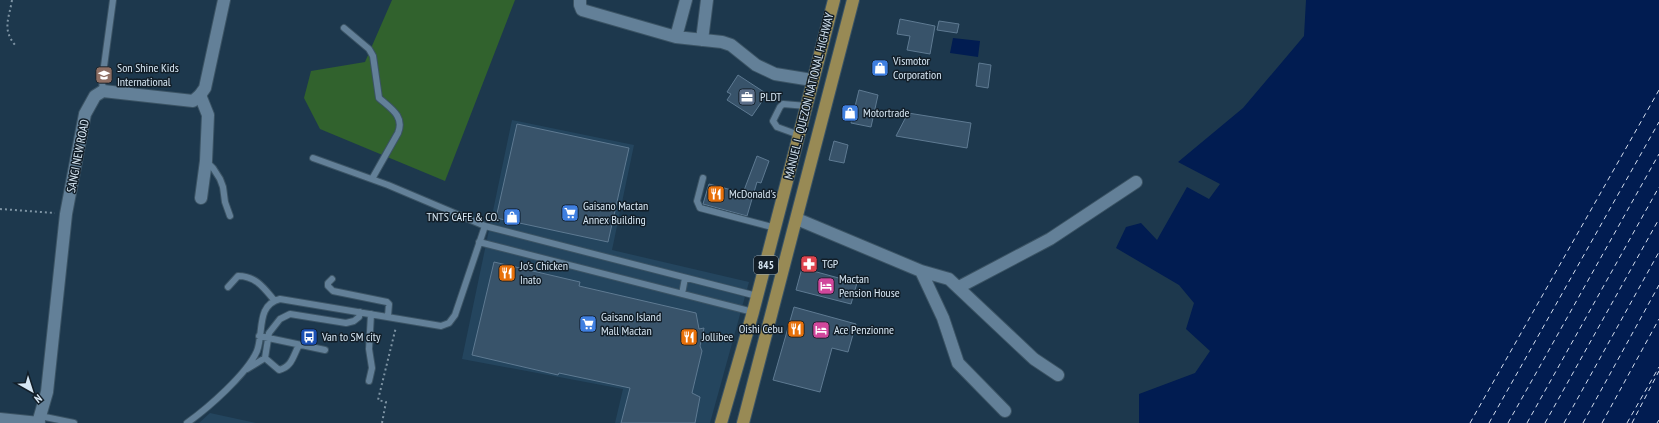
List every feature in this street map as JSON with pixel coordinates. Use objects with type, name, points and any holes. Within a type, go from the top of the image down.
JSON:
[{"type":"main road","name":"MANUEL L. QUEZON NATIONAL HIGHWAY","points":[[721,423],[776,228],[807,106],[812,80],[834,0]]},
{"type":"main road","name":"MANUEL L. QUEZON NATIONAL HIGHWAY","points":[[743,423],[854,0]]},
{"type":"main road","points":[[807,106],[826,108]]},
{"type":"street","points":[[103,91],[192,101],[200,95],[205,88],[224,0]]},
{"type":"street","points":[[580,0],[582,10],[676,37],[722,42],[731,45],[756,65],[775,74],[812,80]]},
{"type":"street","points":[[676,37],[686,0]]},
{"type":"street","points":[[702,40],[707,0]]},
{"type":"street","name":"SANGI NEW ROAD","points":[[39,420],[47,392],[66,214],[85,114],[95,96],[103,91]]},
{"type":"street","points":[[200,95],[208,115],[206,161],[201,198]]},
{"type":"street","points":[[959,287],[1050,239],[1136,182]]},
{"type":"street","points":[[797,219],[921,270],[949,279],[1034,359],[1058,375]]},
{"type":"street","points":[[921,270],[942,318],[958,363],[1005,411]]},
{"type":"street","points":[[0,419],[39,420]]},
{"type":"lane","points":[[103,91],[102,82],[114,0]]},
{"type":"lane","points":[[344,28],[369,49],[374,61],[379,98],[398,116],[401,121],[401,126],[398,133],[372,180]]},
{"type":"lane","points":[[799,135],[777,127],[773,121],[783,104],[807,106]]},
{"type":"lane","points":[[313,158],[372,180],[485,226],[757,296]]},
{"type":"lane","points":[[206,161],[220,178],[224,187],[224,202],[230,216]]},
{"type":"lane","points":[[703,178],[697,201],[700,208],[776,228]]},
{"type":"lane","points":[[247,368],[257,350],[263,316],[266,308],[274,300],[280,299],[441,326],[449,323],[454,314],[485,226]]},
{"type":"lane","points":[[479,242],[753,312]]},
{"type":"lane","points":[[228,287],[238,276],[247,276],[256,280],[274,300]]},
{"type":"lane","points":[[682,294],[685,278]]},
{"type":"lane","points":[[332,279],[328,283],[328,286],[334,291],[387,302],[389,304],[388,316]]},
{"type":"lane","points":[[265,358],[269,333],[280,319],[290,314],[346,323],[354,322],[359,317],[360,312]]},
{"type":"lane","points":[[369,381],[372,368],[369,349],[371,314]]},
{"type":"lane","points":[[259,336],[325,350]]},
{"type":"lane","points":[[265,358],[279,370],[286,368],[291,363],[299,345]]},
{"type":"lane","points":[[187,423],[247,368],[265,358]]},
{"type":"lane","points":[[39,420],[74,423]]},
{"type":"path","points":[[12,0],[6,29],[8,36],[15,45]]},
{"type":"path","points":[[0,209],[66,214]]},
{"type":"path","points":[[382,423],[386,402],[378,400],[398,318]]},
{"type":"shaded area","points":[[512,120],[634,145],[612,250],[749,282],[710,423],[615,423],[623,389],[462,359]]},
{"type":"shaded area","points":[[210,413],[256,423],[199,423]]},
{"type":"green space","points":[[392,0],[515,0],[445,181],[320,129],[304,98],[311,71],[365,62]]},
{"type":"water","points":[[1306,0],[1659,0],[1659,423],[1139,423],[1139,394],[1195,373],[1210,351],[1186,329],[1194,303],[1179,285],[1116,248],[1126,227],[1141,223],[1157,240],[1187,187],[1209,199],[1220,184],[1178,162],[1243,108],[1304,36]]},
{"type":"water","points":[[953,38],[980,41],[978,57],[950,53]]},
{"type":"building","points":[[900,19],[935,26],[930,54],[907,50],[910,36],[897,34]]},
{"type":"building","points":[[939,21],[959,24],[957,33],[937,30]]},
{"type":"building","points":[[979,63],[991,65],[988,88],[976,86]]},
{"type":"building","name":"PLDT","points":[[738,75],[767,94],[752,116],[727,100],[731,94],[727,92]]},
{"type":"building","points":[[859,90],[878,95],[871,127],[851,123]]},
{"type":"building","points":[[908,113],[971,123],[967,148],[896,136]]},
{"type":"building","points":[[517,124],[629,148],[608,242],[496,218]]},
{"type":"building","points":[[834,141],[848,145],[844,163],[829,160]]},
{"type":"building","points":[[757,156],[769,161],[761,183],[757,182],[747,216],[703,204],[709,184],[743,193]]},
{"type":"building","name":"Gaisano Island Mall Mactan","points":[[494,262],[580,282],[579,286],[696,313],[699,329],[704,328],[700,346],[702,351],[692,393],[700,397],[695,423],[621,423],[630,388],[559,373],[558,375],[472,355]]},
{"type":"building","name":"Mactan Pension House","points":[[802,268],[857,283],[851,304],[796,290]]},
{"type":"building","points":[[794,307],[856,324],[848,352],[832,348],[820,392],[773,380]]},
{"type":"ferry route","points":[[1470,423],[1659,90]]},
{"type":"ferry route","points":[[1489,423],[1659,122]]},
{"type":"ferry route","points":[[1508,423],[1659,154]]},
{"type":"ferry route","points":[[1527,423],[1659,187]]},
{"type":"ferry route","points":[[1545,423],[1659,219]]},
{"type":"ferry route","points":[[1564,423],[1659,252]]},
{"type":"ferry route","points":[[1583,423],[1659,285]]},
{"type":"ferry route","points":[[1602,423],[1659,319]]},
{"type":"ferry route","points":[[1627,423],[1659,367]]},
{"type":"ferry route","points":[[1632,423],[1659,371]]},
{"type":"place","name":"Vismotor Corporation","points":[[880,68]]},
{"type":"place","name":"Son Shine Kids International","points":[[104,75]]},
{"type":"place","name":"PLDT","points":[[747,97]]},
{"type":"place","name":"Motortrade","points":[[850,113]]},
{"type":"place","name":"McDonald's","points":[[716,194]]},
{"type":"place","name":"Gaisano Mactan Annex Building","points":[[570,213]]},
{"type":"place","name":"TNTS CAFE & CO.","points":[[512,217]]},
{"type":"place","name":"TGP","points":[[809,264]]},
{"type":"place","name":"Jo's Chicken Inato","points":[[507,273]]},
{"type":"place","name":"Mactan Pension House","points":[[826,286]]},
{"type":"place","name":"Gaisano Island Mall Mactan","points":[[588,324]]},
{"type":"place","name":"Oishi Cebu","points":[[796,329]]},
{"type":"place","name":"Ace Penzionne","points":[[821,330]]},
{"type":"place","name":"Van to SM city","points":[[309,337]]},
{"type":"place","name":"Jollibee","points":[[689,337]]}]
